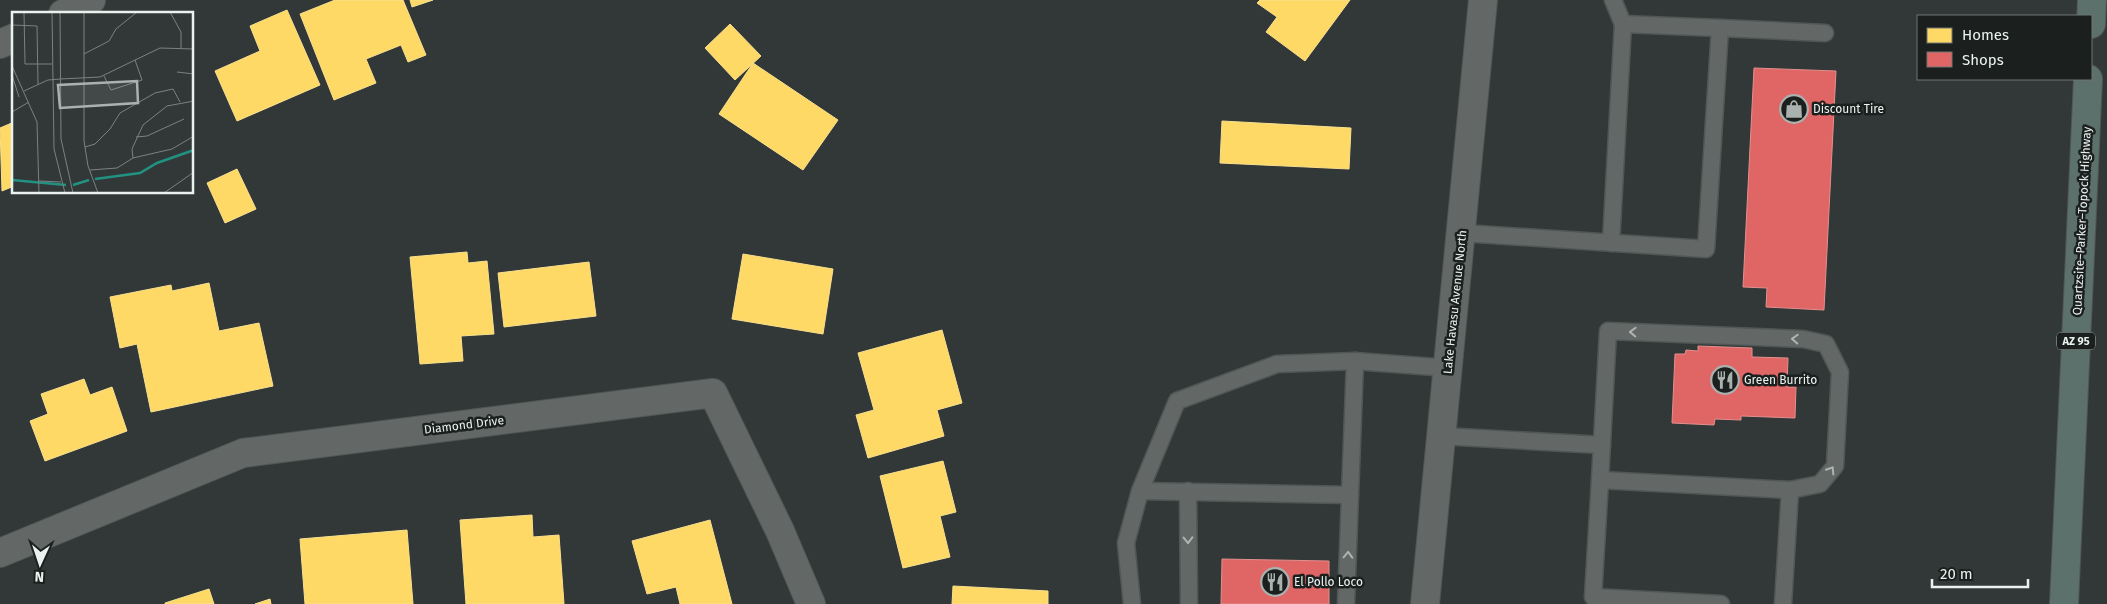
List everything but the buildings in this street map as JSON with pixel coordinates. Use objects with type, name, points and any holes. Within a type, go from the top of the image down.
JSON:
[{"type":"highway","points":[[2091,15],[2092,0]]},
{"type":"highway","name":"Quartzsite–Parker–Topock Highway","points":[[2064,604],[2088,80]]},
{"type":"street","points":[[67,12],[91,0]]},
{"type":"street","name":"Lake Havasu Avenue North","points":[[1425,604],[1483,0]]},
{"type":"street","points":[[0,44],[12,39]]},
{"type":"street","name":"Diamond Drive","points":[[0,553],[243,453],[713,393],[780,531],[811,604]]},
{"type":"lane","points":[[1611,243],[1623,24],[1613,0]]},
{"type":"lane","points":[[1623,24],[1825,32]]},
{"type":"lane","points":[[1462,233],[1706,250],[1720,28]]},
{"type":"lane","points":[[1600,480],[1790,490],[1820,484],[1835,466],[1840,372],[1826,344],[1803,339],[1608,331],[1600,480],[1594,597],[1721,604]]},
{"type":"lane","points":[[1132,604],[1126,543],[1140,491],[1177,401],[1277,364],[1355,361],[1448,368]]},
{"type":"lane","points":[[1346,604],[1355,361]]},
{"type":"lane","points":[[1441,436],[1602,445]]},
{"type":"lane","points":[[1783,604],[1790,490]]},
{"type":"lane","points":[[1140,491],[1350,495]]},
{"type":"lane","points":[[1188,491],[1189,604]]},
{"type":"place","name":"Discount Tire","points":[[1794,109]]},
{"type":"place","name":"Green Burrito","points":[[1725,380]]},
{"type":"place","name":"El Pollo Loco","points":[[1275,582]]}]
